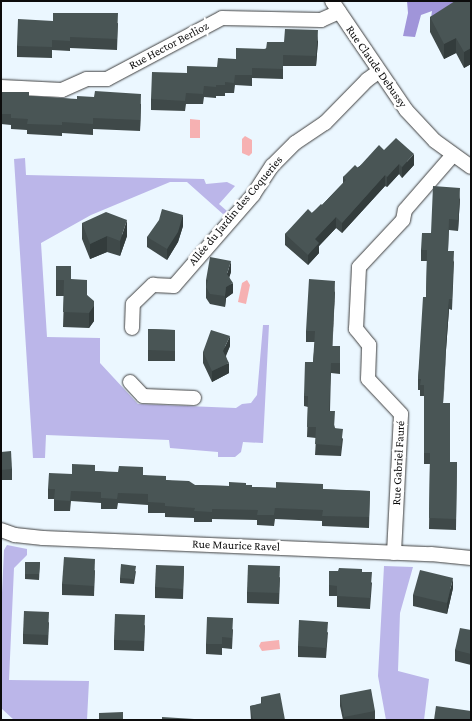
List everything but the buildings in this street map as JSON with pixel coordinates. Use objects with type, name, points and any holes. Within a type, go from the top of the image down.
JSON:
[{"type":"street","name":"Rue Claude Debussy","points":[[335,6],[378,72],[406,110],[435,141],[471,167]]},
{"type":"street","name":"Rue Hector Berlioz","points":[[1,87],[62,90],[87,79],[107,79],[222,18],[321,20],[335,6]]},
{"type":"street","name":"Allée du Jardin des Coqueries","points":[[132,328],[133,304],[153,285],[174,286],[253,195],[272,166],[295,143],[326,123],[367,80],[378,72]]},
{"type":"street","name":"Rue Gabriel Fauré","points":[[394,553],[401,414],[368,379],[369,345],[356,329],[360,267],[403,220],[404,210],[453,155]]},
{"type":"street","points":[[130,382],[143,396],[194,398]]},
{"type":"street","name":"Rue Maurice Ravel","points":[[1,530],[15,535],[49,539],[394,553],[471,558]]},
{"type":"shaded area","points":[[407,1],[459,1],[430,24],[432,11],[421,15],[415,37],[403,36],[408,13]]},
{"type":"shaded area","points":[[190,119],[200,120],[200,138],[190,138]]},
{"type":"shaded area","points":[[245,136],[252,140],[252,153],[249,156],[242,153],[242,139]]},
{"type":"shaded area","points":[[25,158],[26,175],[204,179],[206,184],[227,182],[235,186],[219,204],[227,211],[224,215],[187,182],[170,182],[91,215],[41,243],[47,337],[100,338],[100,363],[138,404],[236,408],[242,404],[251,403],[257,395],[263,325],[269,325],[263,443],[243,442],[241,452],[235,457],[218,457],[218,452],[170,448],[169,440],[46,435],[45,458],[33,458],[14,159]]},
{"type":"shaded area","points":[[247,280],[250,285],[246,304],[238,302],[242,283]]},
{"type":"shaded area","points":[[7,545],[27,549],[27,555],[14,568],[9,680],[89,681],[87,720],[14,720],[1,708],[1,614],[4,550]]},
{"type":"shaded area","points":[[384,566],[413,567],[400,613],[398,671],[429,679],[424,720],[386,720],[378,676]]},
{"type":"shaded area","points":[[279,640],[280,649],[262,651],[259,646],[261,642]]}]
